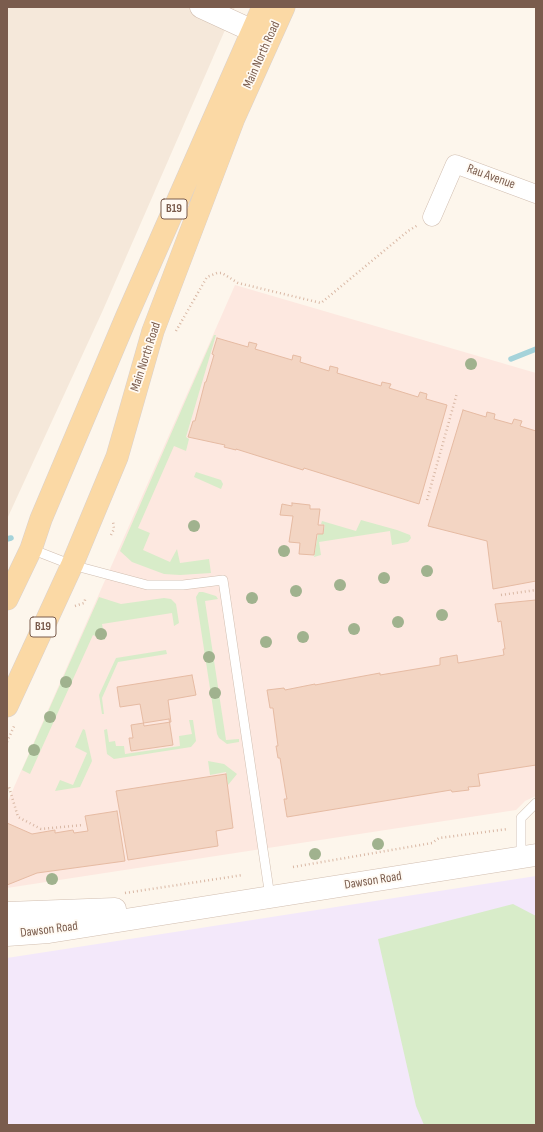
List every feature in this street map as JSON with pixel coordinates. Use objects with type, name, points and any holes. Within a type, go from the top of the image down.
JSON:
[{"type":"main road","name":"Main North Road","points":[[7,599],[31,549],[53,490],[126,318],[263,7]]},
{"type":"main road","name":"Main North Road","points":[[7,706],[72,564],[116,457],[153,331],[234,118],[283,7]]},
{"type":"main road","points":[[258,64],[253,31],[268,22],[283,7]]},
{"type":"street","points":[[201,7],[253,31]]},
{"type":"street","name":"Rau Avenue","points":[[432,217],[455,164],[536,194]]},
{"type":"street","name":"Dawson Road","points":[[7,935],[48,932],[528,856]]},
{"type":"street","name":"Dawson Road","points":[[7,913],[210,906]]},
{"type":"lane","points":[[31,549],[72,564],[147,585],[183,585],[223,580],[270,897]]},
{"type":"lane","points":[[528,856],[521,818],[536,803]]},
{"type":"path","points":[[207,277],[217,273],[222,273],[238,283],[322,303],[408,230],[432,217]]},
{"type":"path","points":[[427,500],[457,393]]},
{"type":"path","points":[[501,595],[536,590]]},
{"type":"path","points":[[7,790],[9,787],[18,817],[41,829],[83,825]]},
{"type":"path","points":[[292,867],[432,843],[439,838],[512,828]]},
{"type":"shaded area","points":[[7,7],[235,7],[103,310],[7,519]]},
{"type":"shaded area","points":[[235,285],[536,373],[536,796],[525,801],[516,810],[7,888],[7,803]]},
{"type":"shaded area","points":[[536,876],[536,1125],[7,1125],[7,958]]},
{"type":"green space","points":[[214,335],[216,335],[186,437],[189,439],[186,451],[174,446],[138,528],[150,533],[143,550],[170,562],[177,549],[180,563],[209,559],[211,573],[180,575],[164,574],[132,562],[120,551]]},
{"type":"green space","points":[[196,472],[221,480],[223,484],[221,489],[194,477]]},
{"type":"green space","points":[[361,520],[397,530],[410,535],[411,538],[408,542],[392,545],[390,531],[319,542],[321,555],[314,557],[318,534],[323,534],[325,525],[321,524],[322,521],[356,531]]},
{"type":"green space","points":[[199,592],[216,596],[218,599],[205,601],[226,740],[239,739],[239,742],[227,744],[219,738],[217,734],[196,597]]},
{"type":"green space","points":[[99,597],[121,604],[164,598],[171,599],[176,604],[179,623],[174,626],[172,613],[102,624],[105,640],[93,635],[30,774],[22,770]]},
{"type":"green space","points":[[166,650],[167,654],[118,662],[102,698],[104,714],[102,714],[99,695],[116,658]]},
{"type":"green space","points":[[189,720],[193,720],[196,741],[191,747],[114,759],[107,754],[104,730],[107,729],[109,742],[115,741],[116,746],[124,746],[125,754],[180,746],[179,736],[192,734]]},
{"type":"green space","points":[[83,729],[85,730],[92,761],[80,787],[55,791],[60,780],[73,785],[87,753],[75,747]]},
{"type":"green space","points":[[208,761],[224,764],[237,774],[228,785],[226,772],[210,775]]},
{"type":"green space","points":[[513,904],[536,916],[536,1125],[424,1125],[416,1106],[378,939]]},
{"type":"building","points":[[217,338],[248,347],[249,342],[257,344],[255,349],[292,360],[293,355],[301,357],[300,362],[329,371],[330,366],[338,368],[337,373],[381,386],[382,382],[391,384],[389,388],[418,397],[420,392],[427,394],[426,399],[447,405],[419,504],[304,468],[303,470],[236,449],[224,447],[225,445],[188,437],[193,421],[195,421],[214,355],[212,354]]},
{"type":"building","points":[[463,410],[486,417],[487,412],[495,414],[494,419],[512,424],[514,419],[522,421],[520,426],[536,431],[536,581],[493,589],[487,541],[428,526]]},
{"type":"building","points":[[292,503],[310,505],[310,509],[320,509],[318,525],[324,525],[323,534],[317,534],[314,555],[299,554],[300,543],[289,542],[293,516],[280,515],[282,504],[292,506]]},
{"type":"building","points":[[536,600],[536,765],[478,774],[480,786],[468,787],[469,790],[452,792],[451,790],[287,817],[284,799],[287,799],[280,758],[278,758],[276,746],[278,746],[273,708],[270,708],[267,690],[284,688],[285,690],[380,673],[380,675],[440,665],[440,658],[457,655],[458,663],[504,655],[503,649],[505,649],[501,621],[498,622],[495,604]]},
{"type":"building","points":[[192,675],[196,695],[168,700],[171,722],[144,726],[140,704],[120,707],[117,687]]},
{"type":"building","points":[[169,719],[173,745],[131,751],[129,738],[133,738],[131,725]]},
{"type":"building","points":[[226,774],[233,828],[216,831],[218,846],[128,860],[116,791]]},
{"type":"building","points":[[117,811],[125,861],[37,873],[7,885],[7,823],[32,834],[55,830],[55,833],[73,830],[74,833],[88,831],[85,816]]},
{"type":"waterway","points":[[511,359],[536,349]]},
{"type":"waterway","points":[[7,539],[11,538]]}]
